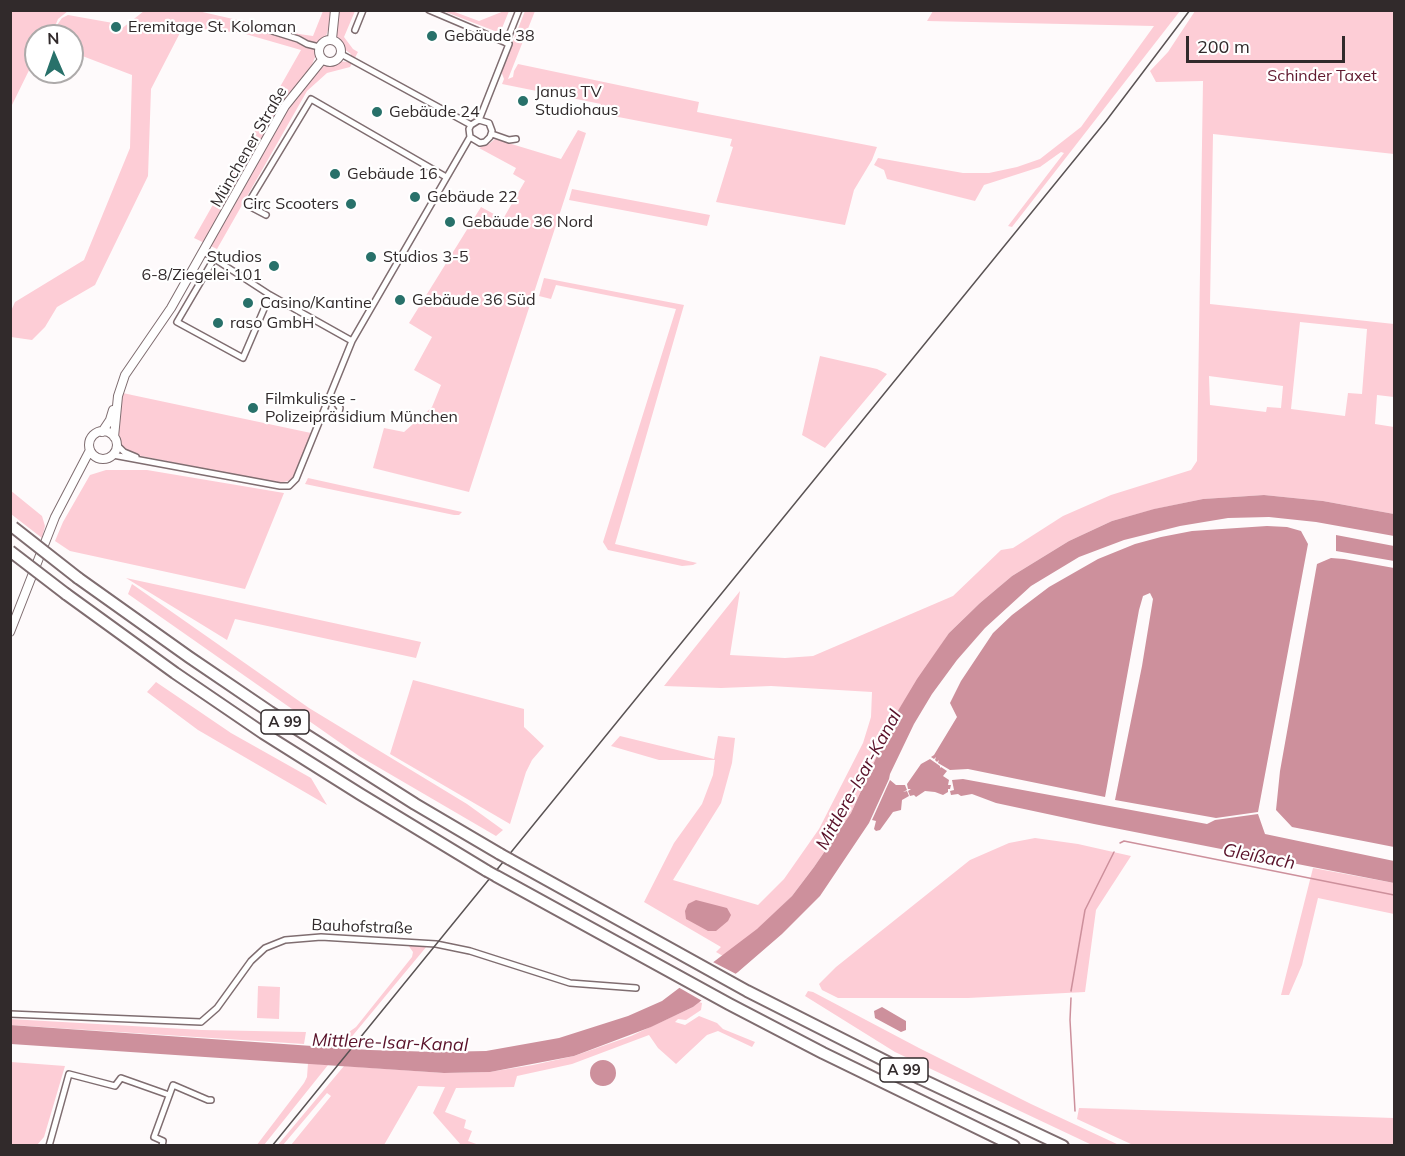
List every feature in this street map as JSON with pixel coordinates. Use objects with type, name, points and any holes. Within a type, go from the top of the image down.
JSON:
[{"type":"highway","name":"A 99","points":[[12,526],[78,578],[189,657],[270,712],[415,804],[505,857],[747,991],[921,1079],[1062,1146]]},
{"type":"highway","name":"A 99","points":[[10,551],[175,673],[263,733],[336,780],[492,873],[837,1061],[1014,1146]]},
{"type":"main road","points":[[332,39],[335,10]]},
{"type":"main road","points":[[332,39],[340,45],[341,54],[333,62],[327,62],[319,56],[319,47],[323,41],[332,39]]},
{"type":"main road","name":"Münchener Straße","points":[[102,432],[110,420],[125,375],[171,308],[285,106],[322,60]]},
{"type":"main road","name":"Münchener Straße","points":[[115,441],[117,401]]},
{"type":"main road","points":[[10,632],[55,517],[90,450],[91,438],[102,432],[109,433],[115,441],[112,455],[93,462],[79,473]]},
{"type":"main road","points":[[90,450],[101,459]]},
{"type":"street","points":[[355,30],[363,10]]},
{"type":"street","points":[[112,455],[280,486],[289,486],[300,471],[352,341],[470,137],[471,125],[479,120],[509,44],[429,10]]},
{"type":"street","points":[[506,43],[519,10]]},
{"type":"street","points":[[268,30],[319,47]]},
{"type":"street","points":[[341,54],[471,125]]},
{"type":"street","name":"Münchener Straße","points":[[266,215],[247,206],[311,99],[446,177]]},
{"type":"street","points":[[470,137],[480,143],[488,140],[492,134],[489,123],[479,120]]},
{"type":"street","points":[[492,134],[509,140],[516,139]]},
{"type":"street","points":[[204,252],[270,295],[352,341]]},
{"type":"street","points":[[214,259],[177,322],[243,358],[270,295]]},
{"type":"street","points":[[325,411],[331,414],[339,412],[340,408],[331,396]]},
{"type":"street","points":[[115,441],[124,452],[143,460]]},
{"type":"street","name":"Bauhofstraße","points":[[10,1014],[201,1022],[217,1008],[251,961],[265,948],[285,940],[321,937],[436,944],[470,951],[570,983],[636,988]]},
{"type":"street","points":[[49,1146],[69,1074],[115,1086],[121,1078],[168,1095]]},
{"type":"street","points":[[162,1146],[163,1141],[154,1137],[173,1085],[211,1100]]},
{"type":"green space","points":[[11,10],[68,11],[58,19],[56,24],[24,24],[24,80],[11,107]]},
{"type":"green space","points":[[144,11],[198,11],[313,36],[323,11],[355,11],[344,37],[358,52],[350,67],[327,73],[307,91],[217,249],[194,238],[301,50],[242,33],[183,27],[151,89],[148,176],[95,285],[57,307],[45,327],[32,340],[11,337],[11,311],[15,302],[84,260],[130,148],[132,75],[84,57],[84,24],[58,24],[68,15],[113,23],[113,32],[116,33]],"holes":[[[329,27],[337,28],[337,38],[344,49],[351,54],[348,62],[339,61],[324,66],[317,72],[311,67],[316,55],[314,50],[307,47],[309,43],[317,44],[326,36]]]},
{"type":"green space","points":[[443,11],[452,11],[479,21],[509,11],[500,33]]},
{"type":"green space","points":[[525,11],[535,11],[508,79],[513,77],[518,64],[699,102],[697,112],[877,147],[854,190],[845,225],[716,202],[733,147],[730,146],[732,139],[598,115],[601,104],[502,84],[504,79],[501,71]]},
{"type":"green space","points":[[933,11],[1180,11],[1012,227],[1008,226],[1064,153],[1061,152],[1040,167],[984,185],[975,201],[887,179],[884,170],[874,165],[878,158],[963,173],[989,173],[1040,159],[1081,127],[1154,26],[927,21]]},
{"type":"green space","name":"Schinder Taxet","points":[[1195,11],[1394,11],[1394,154],[1213,134],[1210,304],[1394,324],[1394,397],[1377,395],[1375,424],[1394,427],[1394,514],[1323,501],[1264,495],[1203,499],[1112,521],[1069,541],[1012,576],[949,633],[896,714],[851,813],[792,896],[757,930],[723,956],[716,952],[721,947],[644,902],[674,843],[702,804],[713,775],[715,760],[659,760],[611,746],[620,736],[714,759],[718,736],[735,738],[732,763],[721,803],[673,880],[758,905],[784,879],[819,829],[863,743],[871,717],[872,692],[771,686],[721,688],[664,686],[740,591],[730,655],[785,658],[813,656],[953,596],[1001,550],[1013,548],[1063,516],[1111,495],[1191,470],[1197,461],[1203,81],[1156,82],[1150,71],[1168,52]],"holes":[[[1300,322],[1367,329],[1362,394],[1348,393],[1345,416],[1291,409]],[[1209,376],[1283,386],[1281,408],[1267,407],[1266,412],[1210,405]]]},
{"type":"green space","points":[[578,130],[586,133],[469,492],[373,468],[384,428],[404,432],[432,407],[441,385],[414,370],[432,337],[409,323],[481,207],[503,219],[525,181],[513,174],[516,168],[479,148],[495,139],[561,159]]},
{"type":"green space","points":[[572,189],[710,215],[707,226],[569,200]]},
{"type":"green space","points":[[544,278],[684,305],[615,544],[697,563],[682,566],[608,550],[603,542],[676,309],[556,285],[551,299],[539,296]]},
{"type":"green space","points":[[820,356],[877,369],[887,374],[825,448],[802,435]]},
{"type":"green space","points":[[123,393],[311,433],[295,476],[279,483],[136,455],[121,446],[116,434]]},
{"type":"green space","points":[[106,470],[147,470],[284,493],[245,589],[70,551],[55,541],[63,522],[90,475]]},
{"type":"green space","points":[[308,478],[462,512],[454,515],[305,484]]},
{"type":"green space","points":[[10,490],[42,516],[45,526],[42,538],[11,514]]},
{"type":"green space","points":[[126,578],[421,642],[416,658],[235,619],[227,640]]},
{"type":"green space","points":[[132,584],[309,708],[467,804],[503,830],[496,836],[359,756],[128,594]]},
{"type":"green space","points":[[413,680],[524,709],[524,727],[544,746],[532,760],[526,772],[510,824],[390,754]]},
{"type":"green space","points":[[156,682],[231,733],[311,778],[327,805],[198,730],[147,692]]},
{"type":"green space","points":[[1035,838],[1078,844],[1131,856],[1096,910],[1085,992],[968,998],[838,998],[822,990],[819,984],[836,967],[970,860],[1009,843]]},
{"type":"green space","points":[[1313,868],[1394,883],[1394,914],[1318,898],[1302,965],[1289,995],[1281,995]]},
{"type":"green space","points":[[408,945],[427,946],[349,1040],[340,1038],[339,1035],[356,1027],[412,957],[413,952]]},
{"type":"green space","points":[[258,986],[280,987],[279,1019],[257,1018]]},
{"type":"green space","points":[[808,991],[1031,1104],[1119,1145],[1092,1145],[895,1052],[805,996]]},
{"type":"green space","points":[[699,1002],[702,1003],[701,1010],[686,1020],[678,1019],[675,1022],[685,1025],[699,1016],[755,1042],[752,1047],[718,1031],[707,1035],[676,1064],[658,1048],[649,1035],[572,1064],[517,1076],[514,1087],[456,1088],[445,1112],[466,1120],[464,1128],[472,1131],[468,1141],[479,1145],[461,1145],[433,1113],[445,1087],[418,1086],[384,1145],[291,1145],[331,1096],[327,1093],[283,1145],[277,1146],[344,1066],[444,1073],[489,1072],[533,1065],[574,1056],[631,1036]]},
{"type":"green space","points":[[10,1019],[202,1030],[306,1032],[304,1044],[11,1025]]},
{"type":"green space","points":[[11,1062],[65,1066],[44,1137],[37,1145],[11,1145]]},
{"type":"green space","points":[[308,1063],[328,1065],[264,1145],[256,1146],[304,1083]]},
{"type":"green space","points":[[1079,1108],[1394,1118],[1394,1145],[1133,1145],[1077,1119]]},
{"type":"shaded area","points":[[1264,495],[1323,501],[1394,514],[1394,536],[1316,522],[1269,517],[1228,518],[1180,526],[1124,540],[1079,557],[1031,586],[985,628],[932,694],[914,724],[869,823],[820,896],[782,934],[693,1007],[651,1027],[574,1056],[490,1072],[444,1073],[11,1044],[10,1025],[370,1050],[486,1051],[559,1038],[628,1016],[662,1001],[757,929],[792,896],[851,813],[896,714],[917,679],[949,633],[1012,576],[1069,541],[1112,521],[1203,499]]},
{"type":"shaded area","points":[[1267,526],[1287,527],[1301,531],[1308,544],[1258,812],[1216,818],[1115,800],[1142,666],[1153,599],[1150,593],[1143,596],[1139,610],[1105,797],[968,769],[950,770],[938,763],[939,760],[937,762],[935,760],[936,757],[934,759],[931,757],[957,717],[950,703],[961,681],[993,633],[1012,615],[1049,587],[1098,559],[1135,544],[1192,531]]},
{"type":"shaded area","points":[[1336,535],[1394,546],[1394,561],[1336,551]]},
{"type":"shaded area","points":[[1331,558],[1394,568],[1394,847],[1292,827],[1276,810],[1280,771],[1317,564]]},
{"type":"shaded area","points":[[930,759],[947,771],[943,776],[949,780],[950,789],[943,795],[925,791],[916,797],[910,796],[908,791],[911,789],[908,789],[907,784],[921,764]]},
{"type":"shaded area","points":[[963,779],[1207,824],[1215,820],[1258,814],[1265,834],[1394,861],[1394,883],[1094,824],[996,803],[972,794],[951,795],[950,791],[954,790],[952,780]]},
{"type":"shaded area","points":[[890,780],[896,785],[905,785],[907,790],[903,792],[907,791],[909,796],[902,800],[901,810],[893,812],[880,830],[876,831],[874,829],[876,821],[872,820]]},
{"type":"shaded area","points":[[696,900],[727,908],[731,915],[728,921],[716,931],[708,931],[686,919],[685,911],[688,904]]},
{"type":"shaded area","points":[[882,1007],[906,1021],[906,1030],[901,1032],[875,1018],[874,1011]]},
{"type":"shaded area","points":[[603,1060],[612,1064],[616,1073],[612,1082],[603,1086],[594,1082],[590,1073],[594,1064]]},
{"type":"pier","points":[[711,961],[738,975],[704,1002],[678,987]]},
{"type":"waterway","name":"Gleißach","points":[[1120,843],[1124,841],[1394,895]]},
{"type":"waterway","name":"Gleißach","points":[[1071,991],[1085,910],[1114,852]]},
{"type":"waterway","name":"Gleißach","points":[[1071,998],[1075,1111]]},
{"type":"railway","points":[[272,1146],[1106,121],[1190,10]]},
{"type":"place","name":"Eremitage St. Koloman","points":[[116,27]]},
{"type":"place","name":"Gebäude 38","points":[[432,36]]},
{"type":"place","name":"Janus TV Studiohaus","points":[[523,101]]},
{"type":"place","name":"Gebäude 24","points":[[377,112]]},
{"type":"place","name":"Gebäude 16","points":[[335,174]]},
{"type":"place","name":"Gebäude 22","points":[[415,197]]},
{"type":"place","name":"Circ Scooters","points":[[351,204]]},
{"type":"place","name":"Gebäude 36 Nord","points":[[450,222]]},
{"type":"place","name":"Studios 3-5","points":[[371,257]]},
{"type":"place","name":"Studios 6-8/Ziegelei 101","points":[[274,266]]},
{"type":"place","name":"Gebäude 36 Süd","points":[[400,300]]},
{"type":"place","name":"Casino/Kantine","points":[[248,303]]},
{"type":"place","name":"raso GmbH","points":[[218,323]]},
{"type":"place","name":"Filmkulisse - Polizeipräsidium München","points":[[253,408]]},
{"type":"water label","name":"Mittlere-Isar-Kanal","points":[[859,780]]},
{"type":"water label","name":"Mittlere-Isar-Kanal","points":[[390,1043]]}]
